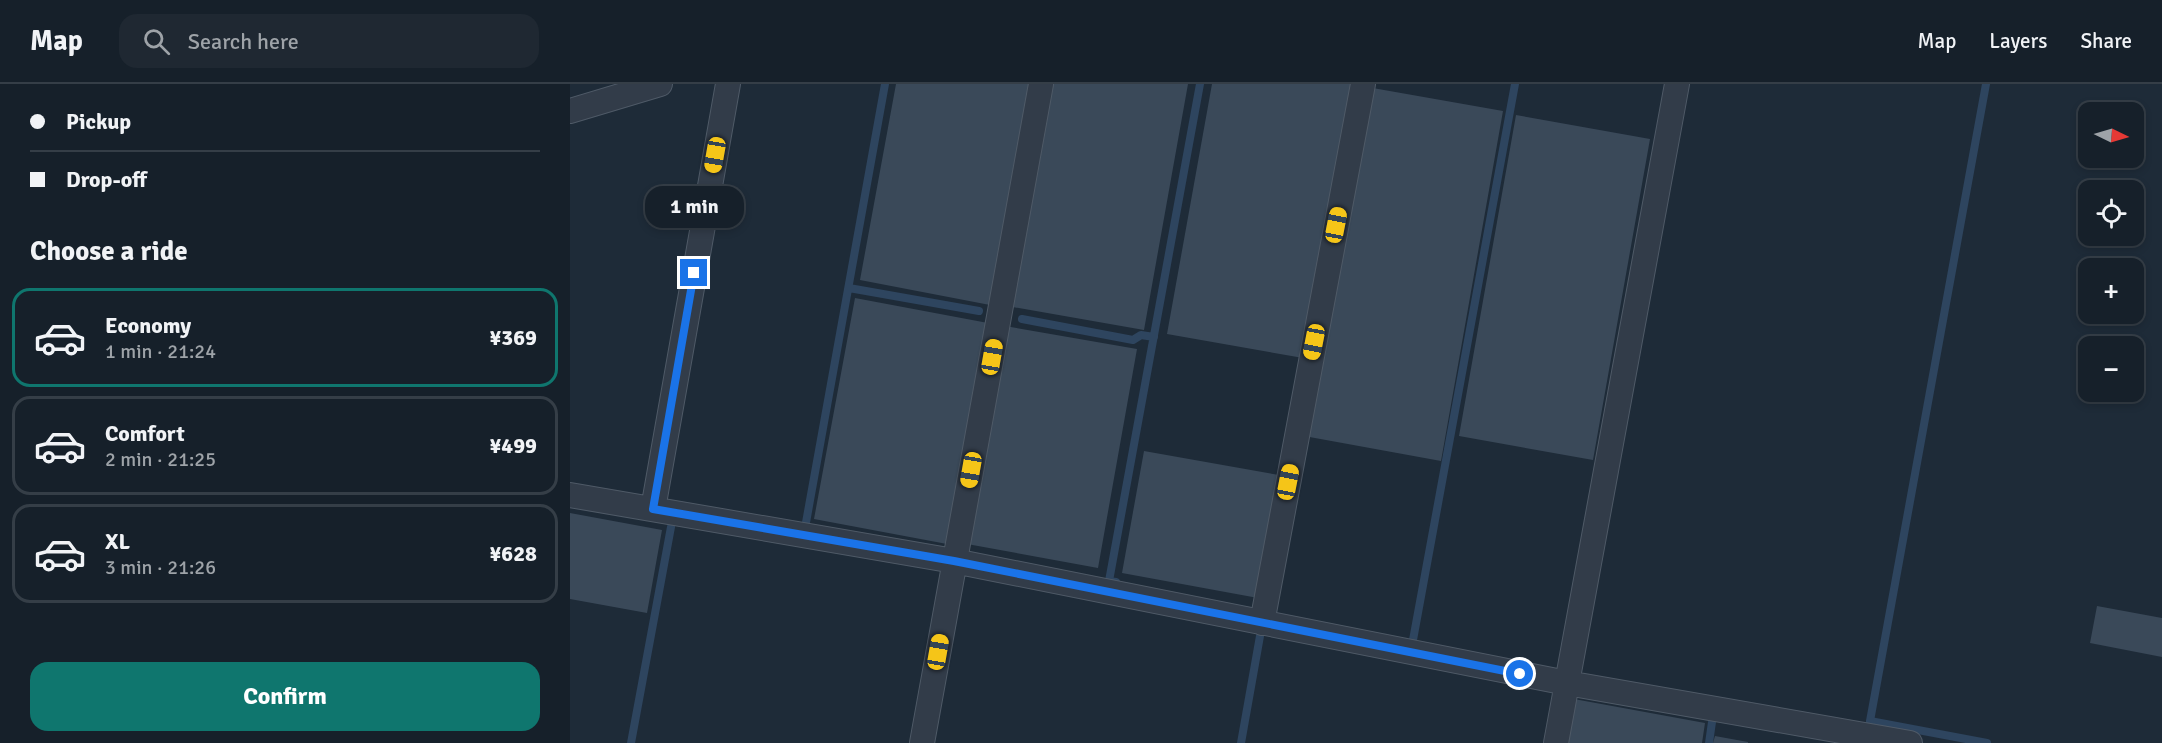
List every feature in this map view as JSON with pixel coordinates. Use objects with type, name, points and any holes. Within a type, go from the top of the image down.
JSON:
[{"type":"street","points":[[570,111],[615,91],[660,84]]},
{"type":"street","points":[[653,509],[728,84]]},
{"type":"street","points":[[922,743],[1041,84]]},
{"type":"street","points":[[1262,623],[1363,84]]},
{"type":"street","points":[[1556,743],[1677,84]]},
{"type":"street","points":[[570,495],[954,561],[1567,683],[1868,739],[1910,743]]},
{"type":"building","points":[[896,84],[1031,84],[990,305],[860,280]]},
{"type":"building","points":[[1047,84],[1188,84],[1144,330],[1007,306]]},
{"type":"building","points":[[1212,84],[1351,84],[1303,358],[1167,334]]},
{"type":"building","points":[[1367,87],[1503,111],[1441,461],[1304,436]]},
{"type":"building","points":[[1516,115],[1650,139],[1593,460],[1459,436]]},
{"type":"building","points":[[855,298],[988,323],[947,544],[814,519]]},
{"type":"building","points":[[1005,326],[1137,349],[1098,568],[967,544]]},
{"type":"building","points":[[1144,451],[1279,475],[1258,598],[1122,573]]},
{"type":"building","points":[[570,513],[662,530],[647,613],[570,599]]},
{"type":"building","points":[[2097,606],[2162,618],[2162,657],[2090,643]]},
{"type":"building","points":[[1574,699],[1705,723],[1702,743],[1566,743]]},
{"type":"building","points":[[1715,736],[1748,742],[1748,743],[1713,743]]},
{"type":"waterway","points":[[802,528],[805,528],[885,84]]},
{"type":"waterway","points":[[1116,582],[1109,581],[1200,84]]},
{"type":"waterway","points":[[1413,640],[1515,84]]},
{"type":"waterway","points":[[1986,84],[1870,721],[1987,743]]},
{"type":"waterway","points":[[849,288],[979,311]]},
{"type":"waterway","points":[[1022,319],[1133,340],[1141,335],[1154,337]]},
{"type":"waterway","points":[[631,743],[671,527]]},
{"type":"waterway","points":[[1241,743],[1260,636]]},
{"type":"waterway","points":[[1709,743],[1712,722]]},
{"type":"route","points":[[694,273],[653,509],[954,561],[1520,674]]}]
